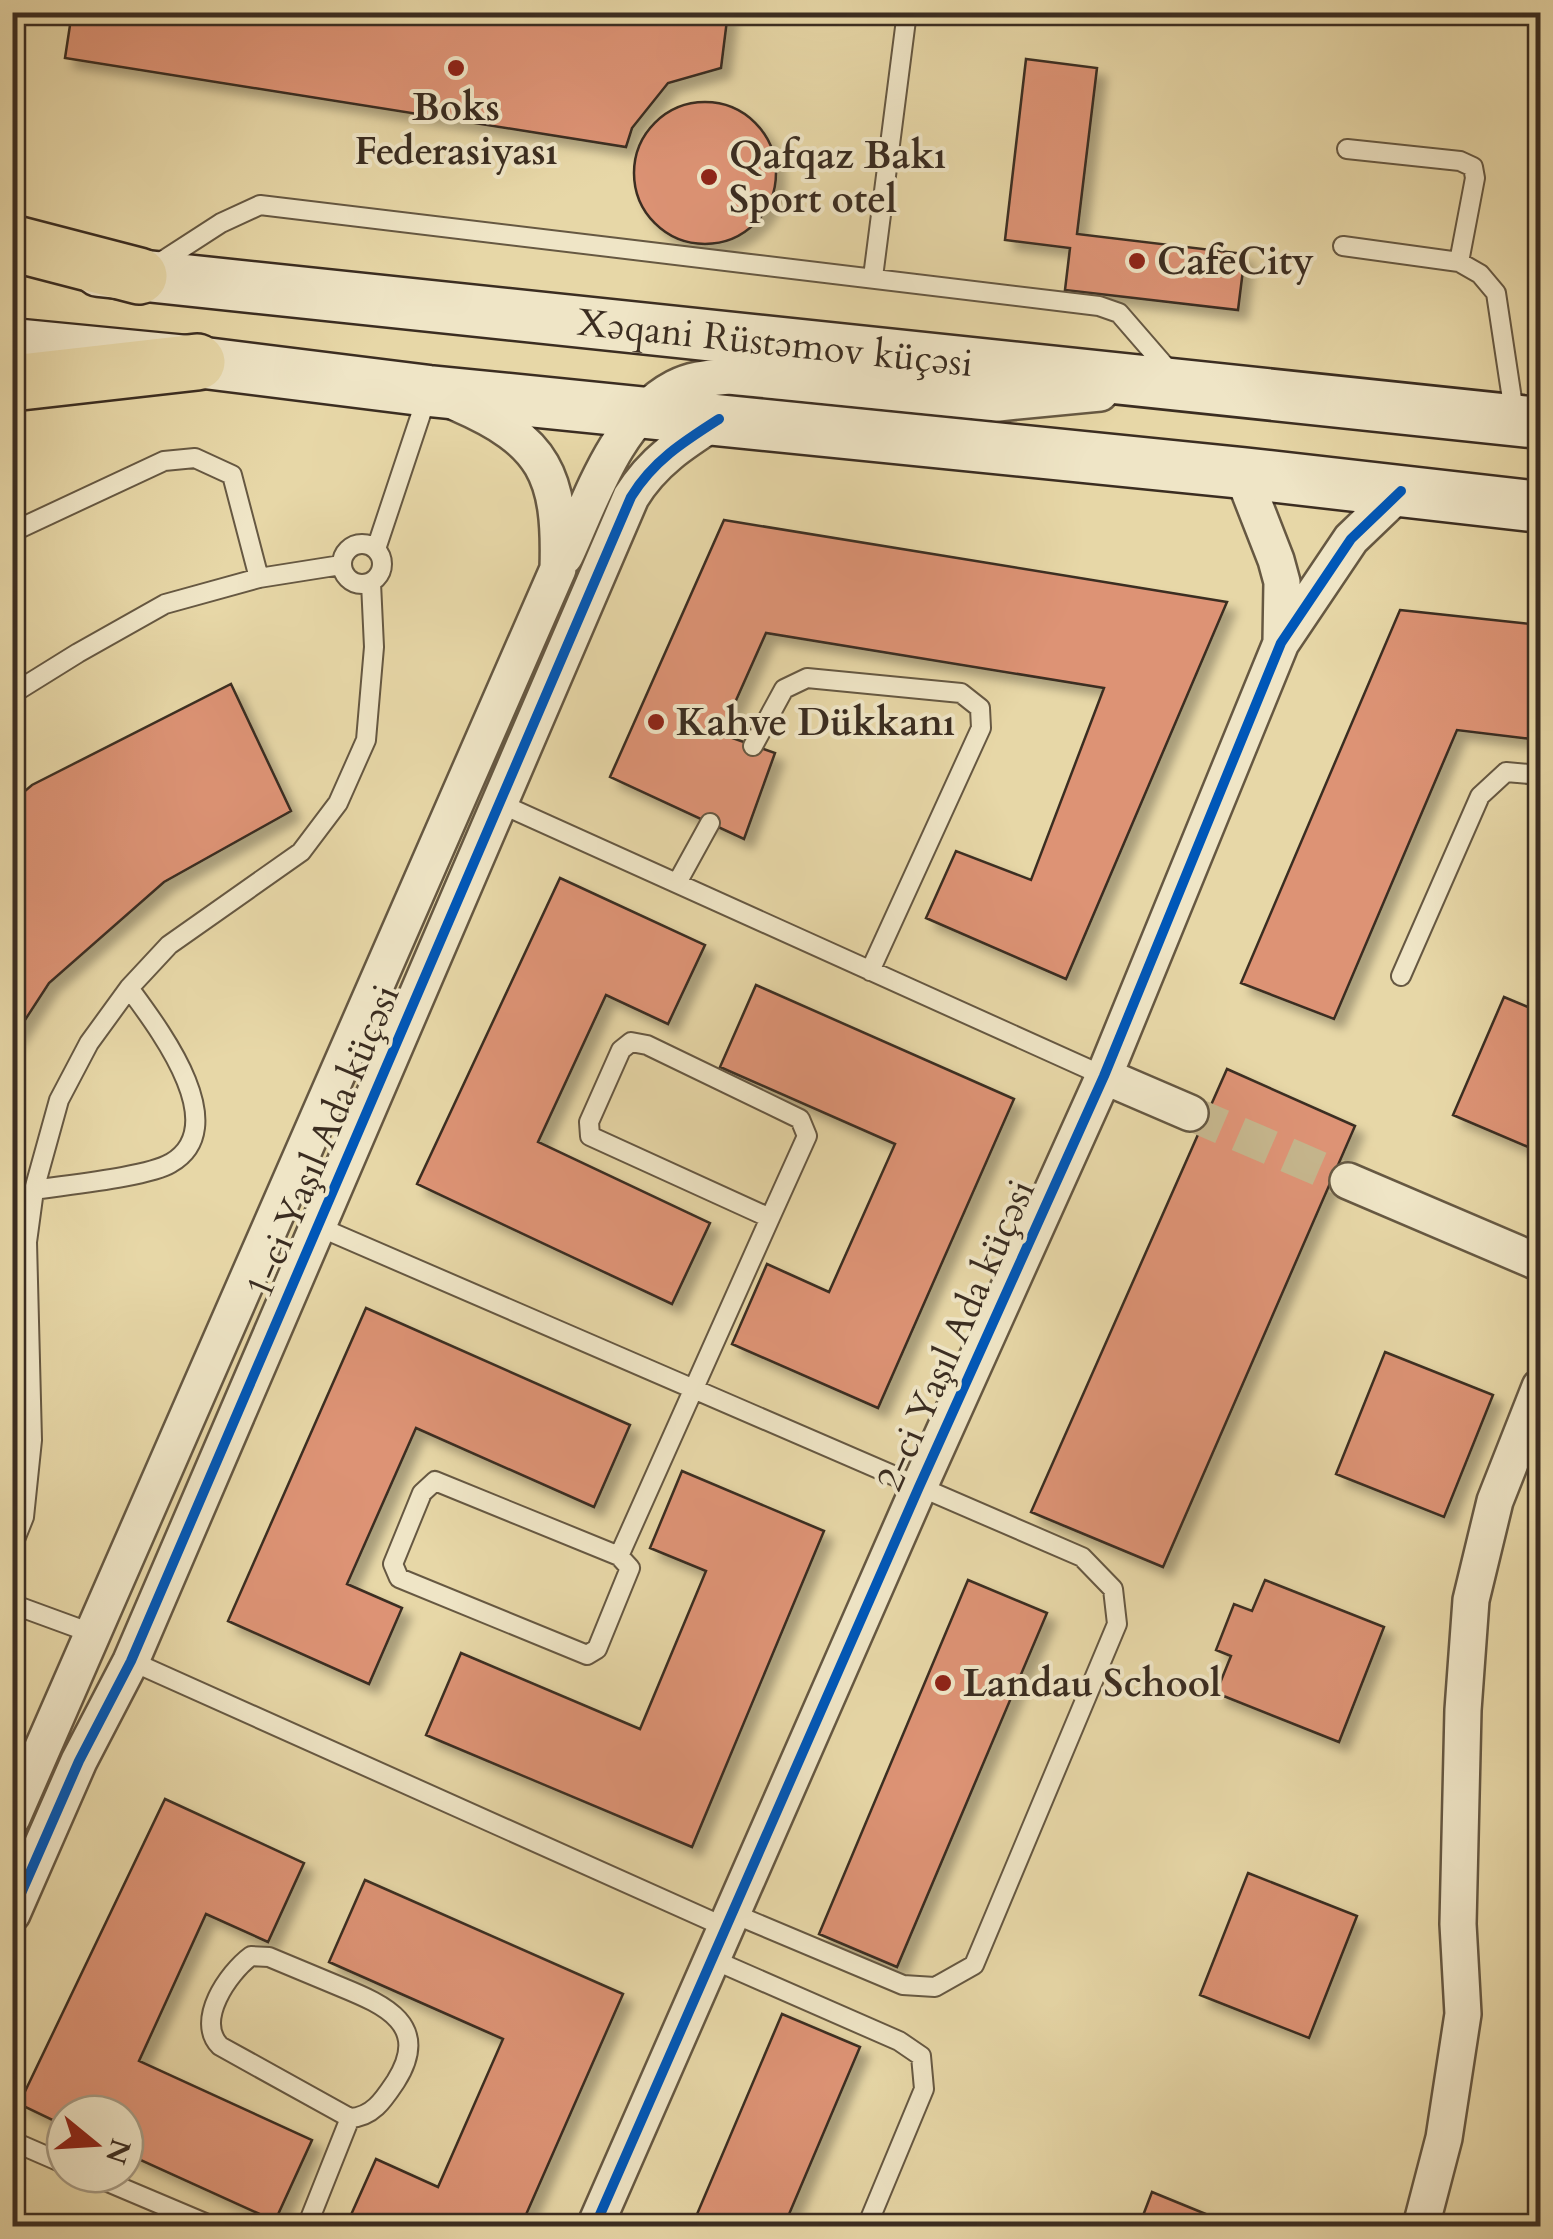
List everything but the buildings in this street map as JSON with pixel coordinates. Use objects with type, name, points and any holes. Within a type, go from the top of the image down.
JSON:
[{"type":"highway","points":[[12,243],[139,276]]},
{"type":"highway","points":[[12,384],[198,362]]},
{"type":"main road","name":"Xəqani Rüstəmov küçəsi","points":[[12,261],[1528,421]]},
{"type":"main road","points":[[12,344],[1540,507]]},
{"type":"street","points":[[558,569],[632,426],[674,388],[699,379],[729,376],[998,403],[1181,385]]},
{"type":"street","name":"1-ci Yaşıl Ada küçəsi","points":[[12,1818],[558,569],[560,522],[554,491],[541,461],[496,420],[429,391]]},
{"type":"street","name":"1-ci Yaşıl Ada küçəsi","points":[[12,1914],[79,1761],[131,1660],[631,497],[645,474],[668,452],[719,420]]},
{"type":"street","name":"2-ci Yaşıl Ada küçəsi","points":[[1242,473],[1282,582],[1280,643]]},
{"type":"street","name":"2-ci Yaşıl Ada küçəsi","points":[[595,2226],[1104,1076],[1280,643],[1350,539],[1401,491]]},
{"type":"street","points":[[1104,1076],[1190,1112]]},
{"type":"street","points":[[1348,1181],[1540,1263]]},
{"type":"street","points":[[1420,2226],[1444,2138],[1463,2014],[1458,1924],[1463,1710],[1471,1600],[1494,1500],[1540,1387]]},
{"type":"lane","points":[[873,277],[907,12]]},
{"type":"lane","points":[[1347,149],[1460,161],[1473,167],[1475,178],[1459,262]]},
{"type":"lane","points":[[139,276],[221,223],[260,206],[1099,306],[1119,314],[1181,385]]},
{"type":"lane","points":[[1343,246],[1459,262],[1480,274],[1496,292],[1528,421]]},
{"type":"lane","points":[[376,548],[360,543],[346,550],[341,566],[348,580],[363,585],[378,578],[382,562],[376,548],[429,391]]},
{"type":"lane","points":[[12,532],[164,462],[195,458],[232,475],[259,578]]},
{"type":"lane","points":[[12,694],[165,604],[259,578],[341,566]]},
{"type":"lane","points":[[12,1548],[24,1517],[32,1440],[28,1242],[34,1190],[60,1100],[88,1043],[129,988],[169,945],[301,852],[338,802],[366,740],[374,648],[371,583]]},
{"type":"lane","points":[[753,746],[784,690],[807,678],[961,693],[980,708],[981,728],[870,971]]},
{"type":"lane","points":[[1401,976],[1480,796],[1506,772],[1540,775]]},
{"type":"lane","points":[[501,804],[1104,1076]]},
{"type":"lane","points":[[677,883],[710,823]]},
{"type":"lane","points":[[34,1190],[171,1164],[191,1144],[195,1120],[188,1084],[168,1043],[129,988]]},
{"type":"lane","points":[[619,1556],[808,1136],[800,1119],[647,1045],[632,1042],[621,1050],[589,1122],[590,1136],[770,1218]]},
{"type":"lane","points":[[317,1226],[1082,1558],[1113,1588],[1118,1624],[974,1965],[935,1987],[903,1985],[725,1934]]},
{"type":"lane","points":[[435,1481],[619,1556],[630,1568],[597,1649],[586,1654],[400,1578],[393,1564],[422,1493],[435,1481]]},
{"type":"lane","points":[[12,1604],[94,1634]]},
{"type":"lane","points":[[131,1660],[725,1934],[921,2056],[924,2090],[867,2226]]},
{"type":"lane","points":[[250,1956],[269,1957],[387,2006],[405,2027],[407,2056],[398,2076],[370,2114],[350,2118],[212,2038],[210,2019],[233,1969],[250,1956]]},
{"type":"lane","points":[[307,2226],[350,2118]]},
{"type":"lane","points":[[12,2141],[45,2155]]},
{"type":"lane","points":[[136,2194],[212,2226]]},
{"type":"tunnel","points":[[1190,1113],[1348,1181]]},
{"type":"cycle path","points":[[12,1914],[79,1761],[131,1661],[631,497],[659,463],[719,419]]},
{"type":"cycle path","points":[[595,2226],[1104,1076],[1281,643],[1351,539],[1401,491]]},
{"type":"place","name":"Boks Federasiyası","points":[[456,68]]},
{"type":"place","name":"Qafqaz Bakı Sport otel","points":[[709,177]]},
{"type":"place","name":"CafeCity","points":[[1137,261]]},
{"type":"place","name":"Kahve Dükkanı","points":[[656,722]]},
{"type":"place","name":"Landau School","points":[[943,1683]]}]
